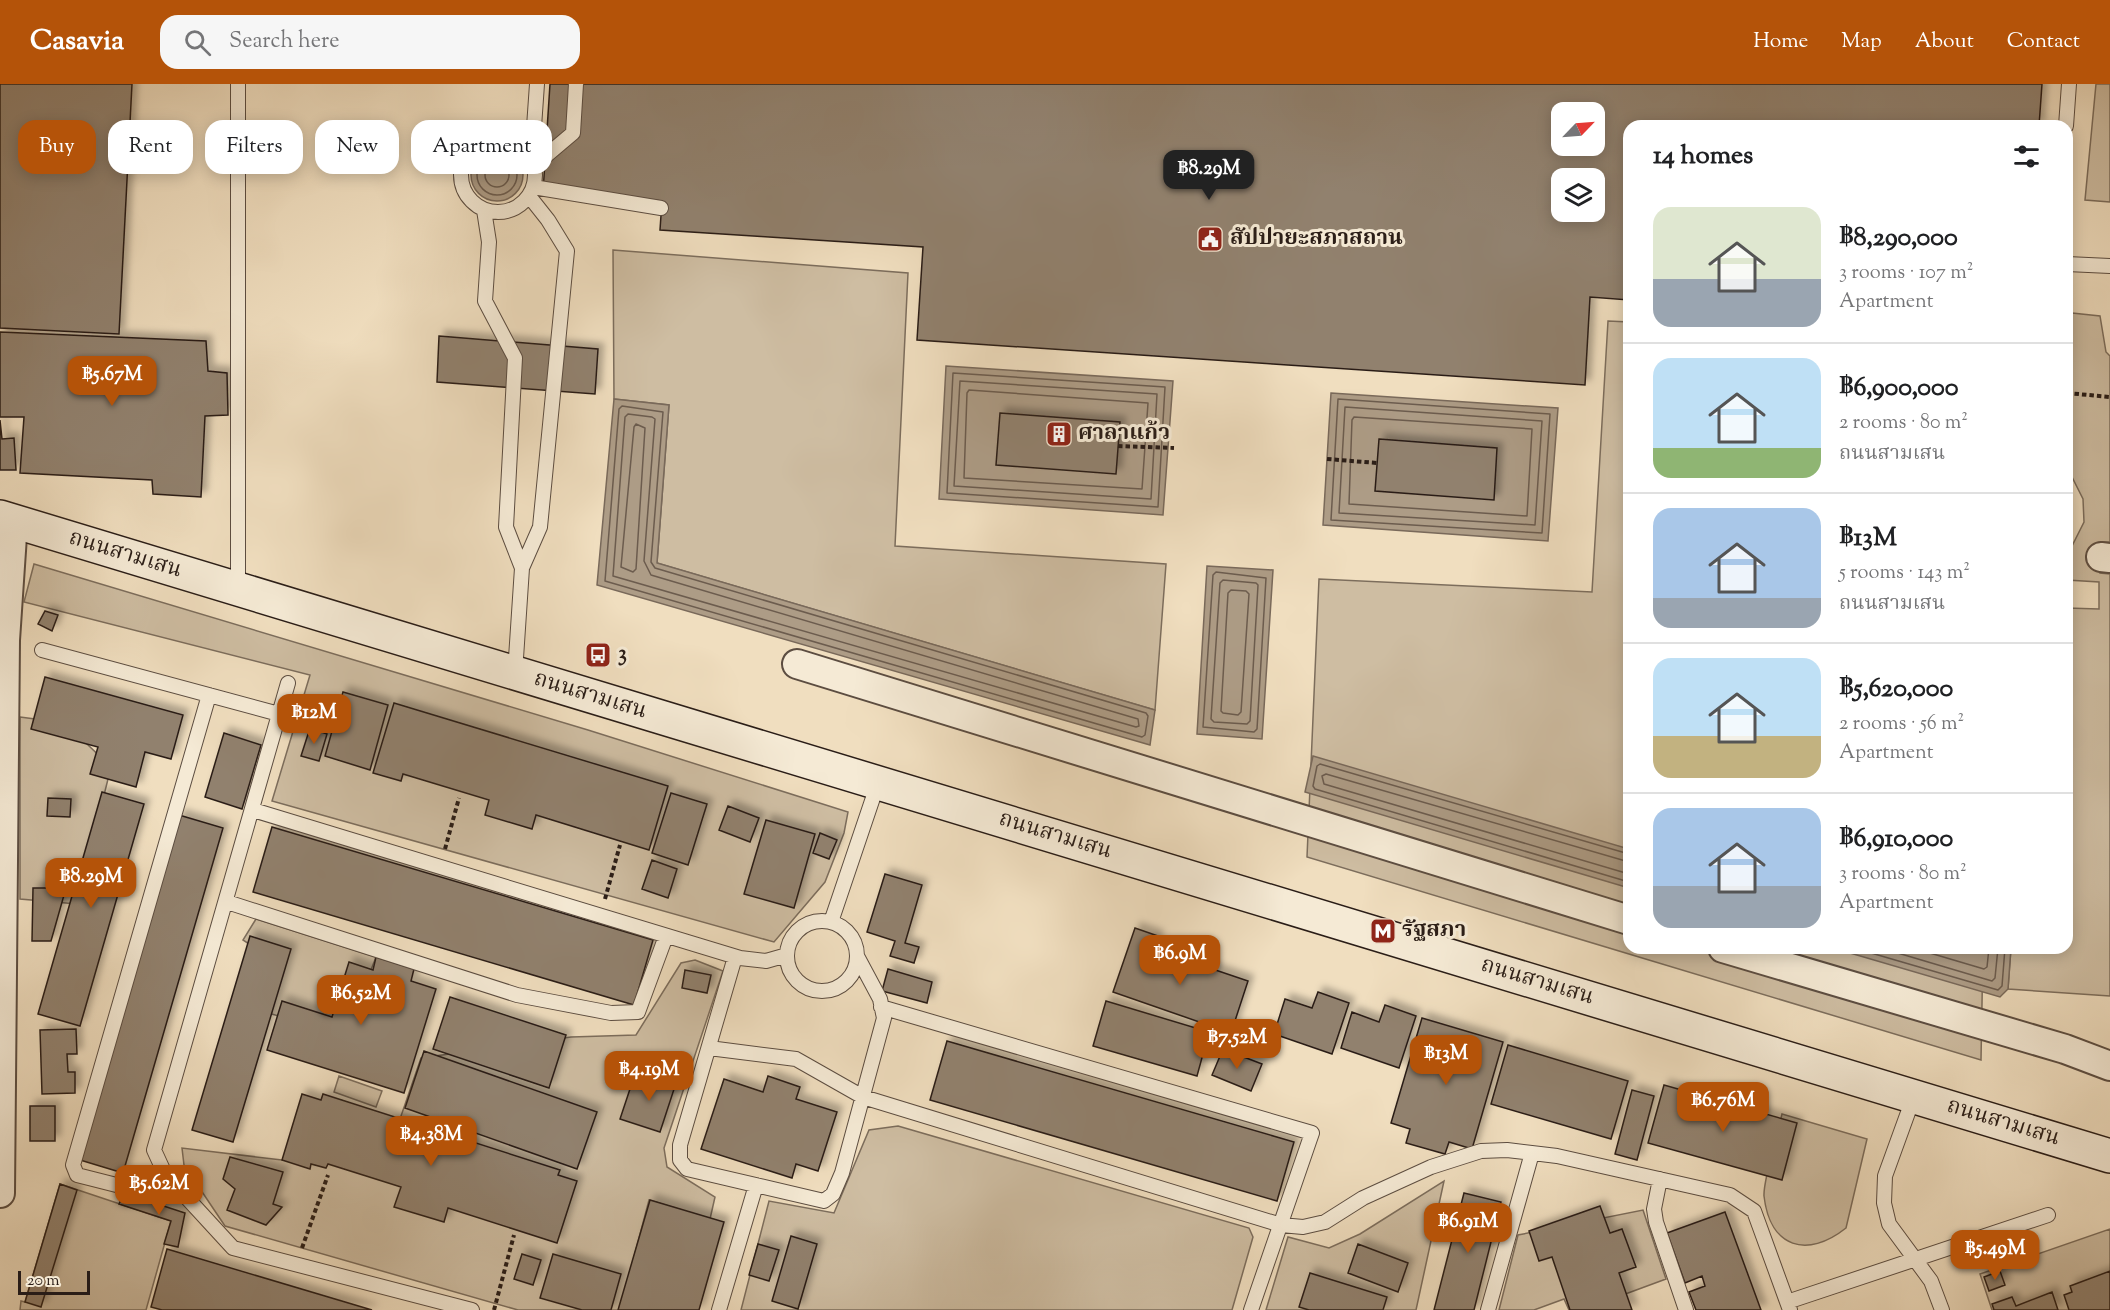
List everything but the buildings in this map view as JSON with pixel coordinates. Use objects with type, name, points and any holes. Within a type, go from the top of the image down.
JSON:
[{"type":"main road","name":"ถนนสามเสน","points":[[7,519],[2110,1156]]},
{"type":"street","points":[[0,1193],[7,519]]},
{"type":"street","points":[[797,664],[1623,918]]},
{"type":"street","points":[[1743,954],[2065,1049],[2110,1066]]},
{"type":"lane","points":[[238,84],[238,589]]},
{"type":"lane","points":[[534,120],[537,84]]},
{"type":"lane","points":[[552,151],[573,134],[576,84]]},
{"type":"lane","points":[[2066,120],[2068,84]]},
{"type":"lane","points":[[460,174],[466,195],[483,210],[494,212],[513,209],[531,191]]},
{"type":"lane","points":[[515,673],[522,568],[540,527],[567,251],[531,191],[533,174]]},
{"type":"lane","points":[[531,191],[662,208]]},
{"type":"lane","points":[[483,210],[489,242],[485,301],[515,357],[506,526],[522,568]]},
{"type":"lane","points":[[2073,264],[2110,266]]},
{"type":"lane","points":[[42,650],[279,714]]},
{"type":"lane","points":[[288,683],[254,810],[154,1150],[165,1174],[233,1248],[472,1310]]},
{"type":"lane","points":[[172,1181],[144,1192],[77,1175],[73,1165],[209,695]]},
{"type":"lane","points":[[831,922],[878,783]]},
{"type":"lane","points":[[254,810],[735,957],[766,961],[787,955]]},
{"type":"lane","points":[[226,902],[517,995],[611,1013],[638,1012],[666,936]]},
{"type":"lane","points":[[735,957],[680,1145],[680,1160],[687,1169],[824,1201],[833,1194],[842,1173],[884,1018],[882,1007],[857,956],[850,934],[831,922],[808,923],[798,930],[792,939],[787,955],[791,972],[798,981],[808,988],[819,990],[841,985],[855,968],[857,956]]},
{"type":"lane","points":[[882,1007],[1312,1133],[1251,1310]]},
{"type":"lane","points":[[709,1048],[796,1059],[863,1097],[1281,1225],[1302,1227],[1325,1222],[1363,1198],[1431,1167],[1481,1151],[1507,1149],[1557,1155],[1730,1195],[1754,1211],[1789,1306],[1914,1260],[2048,1215]]},
{"type":"lane","points":[[1914,1096],[1885,1176],[1884,1203],[1889,1224],[1930,1281],[1942,1310]]},
{"type":"lane","points":[[1488,1310],[1532,1153]]},
{"type":"lane","points":[[1660,1179],[1654,1209],[1656,1222],[1686,1310]]},
{"type":"lane","points":[[719,1310],[756,1185]]},
{"type":"path","points":[[2073,394],[2110,397]]},
{"type":"path","points":[[1118,446],[1174,448]]},
{"type":"path","points":[[1327,459],[1377,463]]},
{"type":"path","points":[[440,867],[459,798]]},
{"type":"path","points":[[600,916],[620,845]]},
{"type":"path","points":[[297,1264],[328,1174]]},
{"type":"path","points":[[494,1310],[514,1234]]},
{"type":"shaded area","points":[[2096,84],[2110,84],[2110,202],[2085,200]]},
{"type":"shaded area","points":[[613,250],[908,273],[895,546],[1166,564],[1155,710],[657,563],[669,405],[614,399]]},
{"type":"shaded area","points":[[2073,313],[2100,316],[2106,352],[2110,356],[2110,542],[2104,542],[2100,573],[2110,574],[2110,996],[2008,989],[2011,954],[2073,954],[2073,608],[2099,609],[2099,582],[2073,580],[2073,544],[2084,522],[2083,499],[2073,479]]},
{"type":"shaded area","points":[[1608,321],[1623,322],[1623,952],[1307,857],[1319,579],[1592,592]]},
{"type":"shaded area","points":[[34,564],[588,730],[848,812],[844,833],[825,882],[774,942],[272,801],[310,675],[24,602]]},
{"type":"shaded area","points":[[20,717],[65,723],[111,767],[77,904],[20,899]]},
{"type":"shaded area","points":[[256,919],[376,957],[346,1034],[264,1012],[281,965],[243,940]]},
{"type":"shaded area","points":[[1629,954],[1983,954],[1981,1060]]},
{"type":"shaded area","points":[[695,960],[723,971],[664,1148],[667,1167],[715,1197],[710,1219],[649,1200],[624,1295],[649,1310],[518,1310],[225,1226],[184,1165],[182,1148],[282,1160],[400,1119],[421,1058],[571,1037],[636,1035],[681,963]]},
{"type":"shaded area","points":[[339,1076],[382,1091],[376,1107],[334,1092]]},
{"type":"shaded area","points":[[1782,1114],[1867,1139],[1846,1228],[1832,1238],[1818,1243],[1804,1245],[1793,1243],[1782,1237],[1768,1214],[1764,1189]]},
{"type":"shaded area","points":[[898,1126],[1249,1228],[1253,1237],[1232,1310],[741,1310],[769,1201],[834,1213],[869,1130]]},
{"type":"shaded area","points":[[1444,1181],[1416,1310],[1266,1310],[1288,1237],[1329,1248],[1360,1234]]},
{"type":"shaded area","points":[[60,1184],[171,1221],[146,1310],[20,1310],[21,1301],[25,1302]]},
{"type":"shaded area","points":[[1643,1210],[1666,1279],[1620,1296],[1625,1310],[1569,1310],[1564,1299],[1534,1310],[1499,1310],[1518,1235]]},
{"type":"shaded area","points":[[2110,1229],[2110,1310],[1992,1310],[1980,1274]]},
{"type":"water","points":[[471,174],[523,174],[521,185],[515,193],[507,199],[497,201],[487,199],[479,193],[473,185],[471,175]]},
{"type":"water","points":[[946,366],[1173,381],[1163,515],[939,499]]},
{"type":"water","points":[[1331,393],[1558,408],[1548,541],[1323,525]]},
{"type":"water","points":[[614,399],[669,405],[657,563],[1155,710],[1150,745],[597,585]]},
{"type":"water","points":[[1207,566],[1273,570],[1262,739],[1197,734]]},
{"type":"water","points":[[1313,756],[1623,847],[1623,886],[1305,792]]},
{"type":"water","points":[[1853,954],[2011,954],[2008,989],[2000,997]]},
{"type":"place","name":"สัปปายะสภาสถาน","points":[[1210,239]]},
{"type":"place","name":"ศาลาแก้ว","points":[[1059,434]]},
{"type":"place","name":"3","points":[[598,655]]},
{"type":"place","name":"รัฐสภา","points":[[1383,931]]}]
